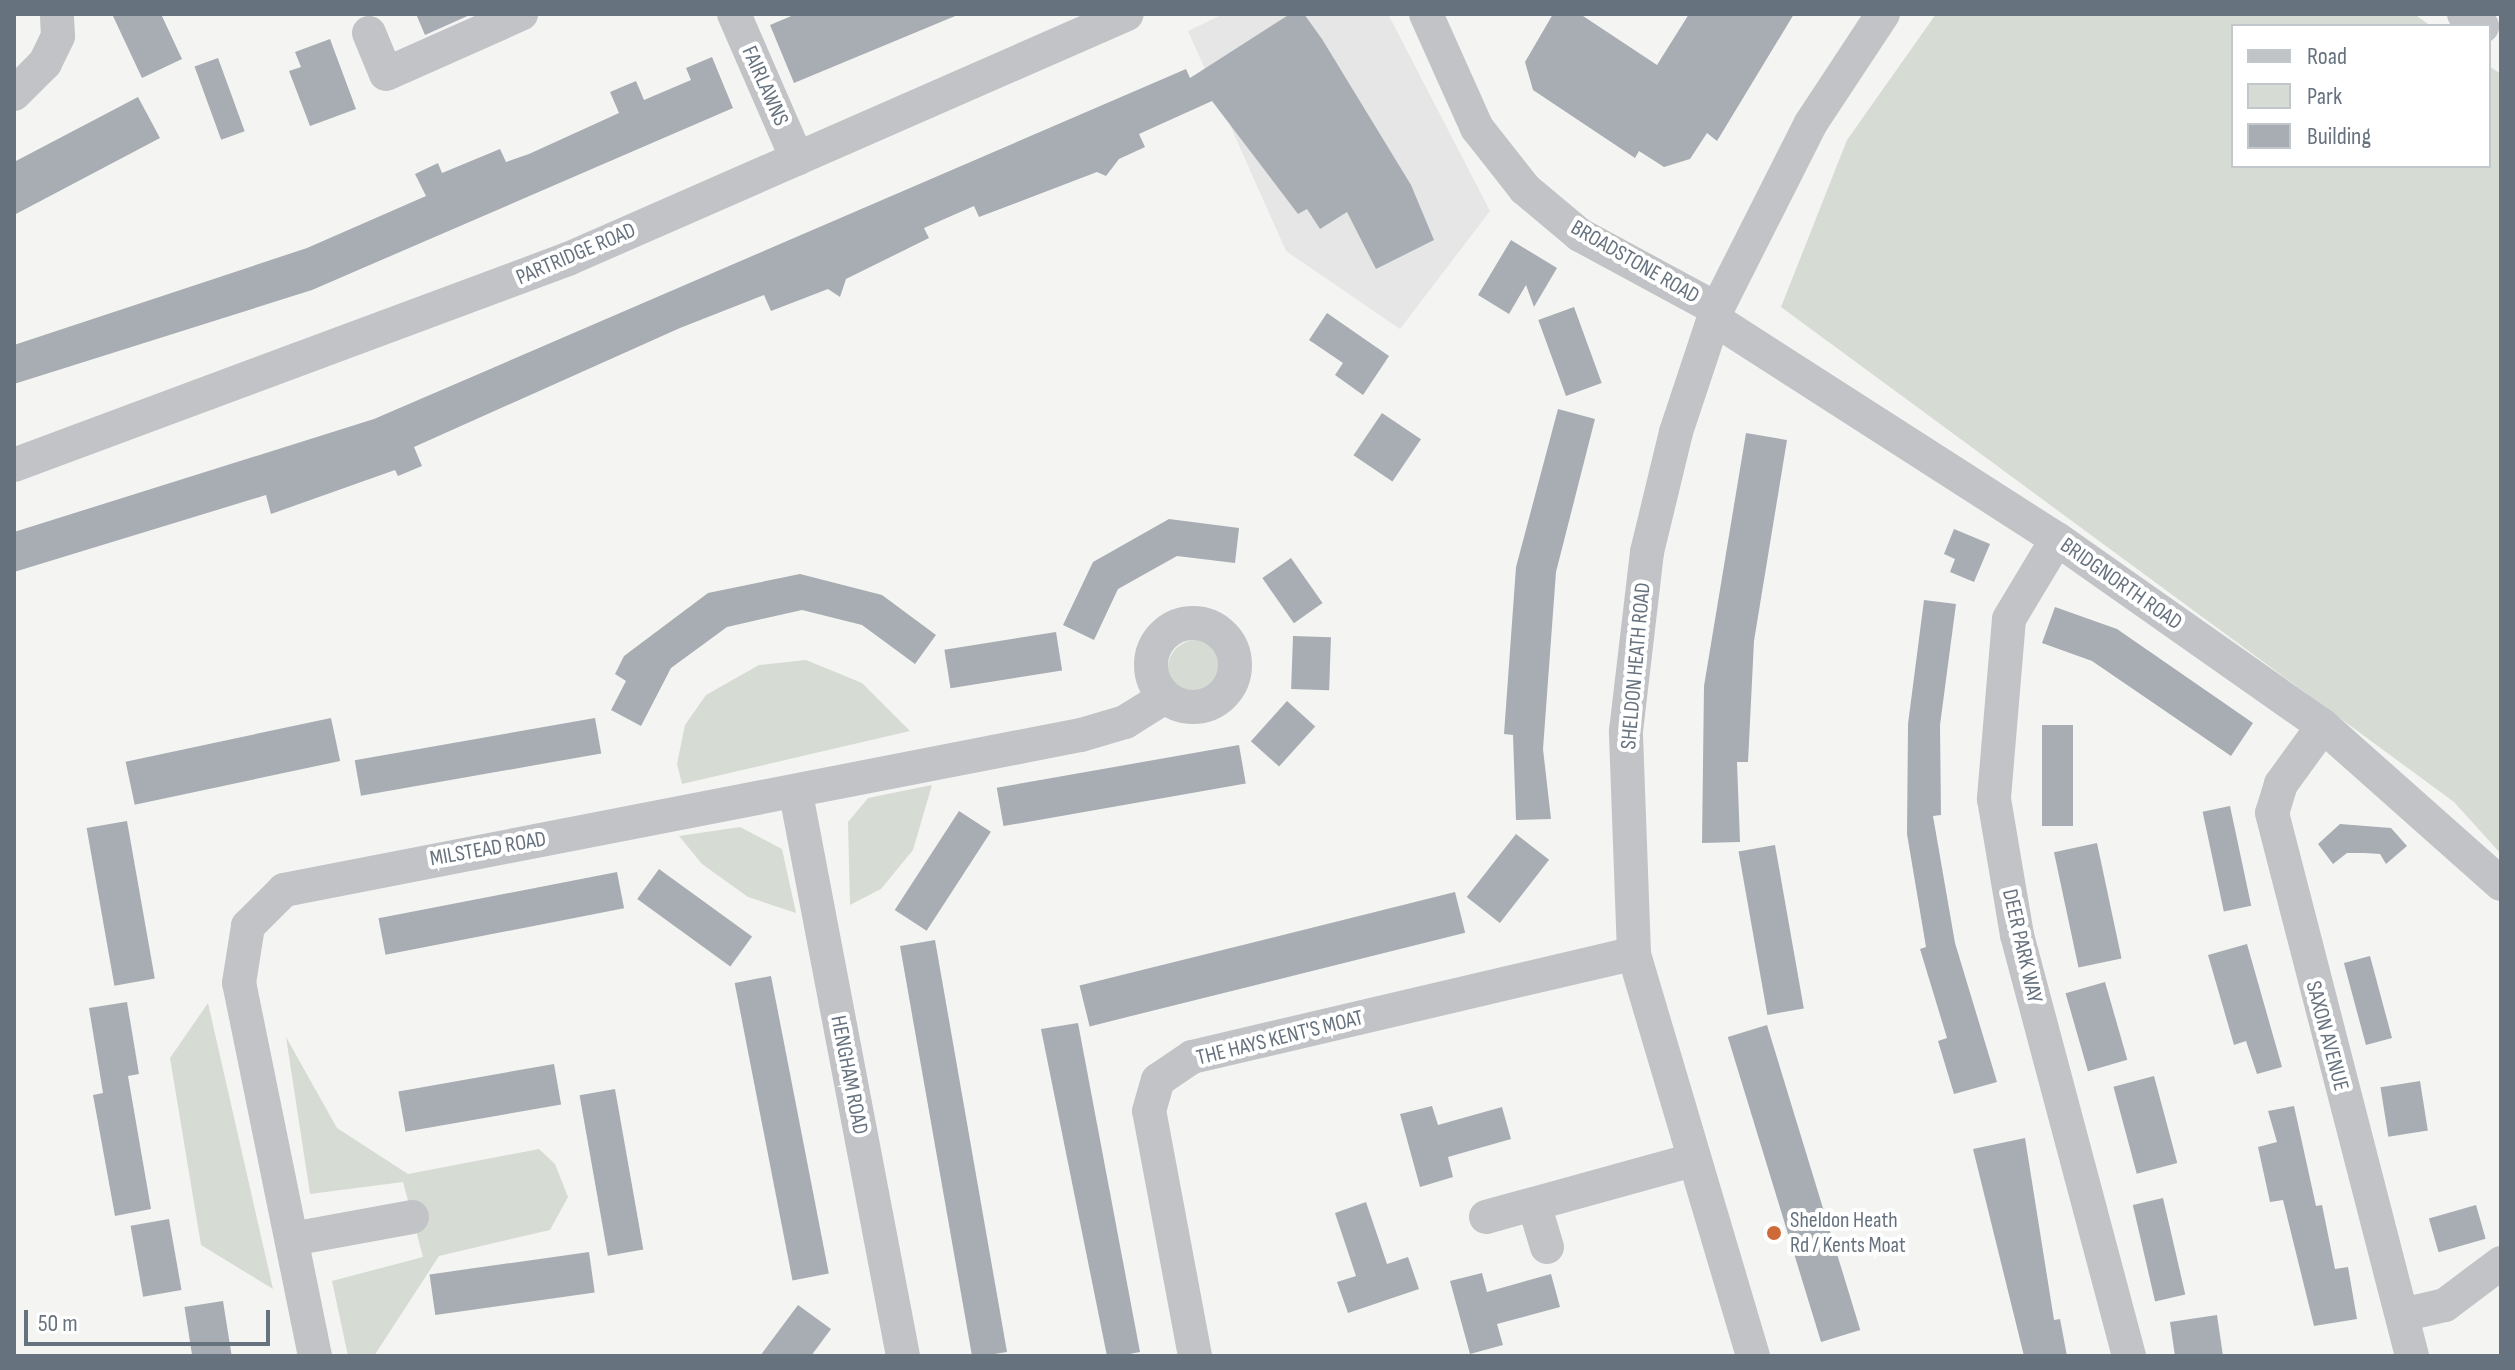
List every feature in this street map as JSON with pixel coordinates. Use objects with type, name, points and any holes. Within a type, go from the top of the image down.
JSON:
[{"type":"street","points":[[14,94],[45,63],[58,36],[57,14]]},
{"type":"street","points":[[369,33],[386,74],[521,14]]},
{"type":"street","name":"FAIRLAWNS","points":[[734,14],[797,159]]},
{"type":"street","name":"PARTRIDGE ROAD","points":[[14,465],[387,332],[797,159],[1127,14]]},
{"type":"street","name":"BROADSTONE ROAD","points":[[1426,14],[1477,128],[1525,189],[1580,235],[1716,314]]},
{"type":"street","name":"SHELDON HEATH ROAD","points":[[1753,1356],[1690,1161],[1634,953],[1626,731],[1647,552],[1716,314],[1811,123],[1883,14]]},
{"type":"street","name":"BRIDGNORTH ROAD","points":[[1716,314],[2057,539],[2323,726],[2501,884]]},
{"type":"street","name":"DEER PARK WAY","points":[[2057,539],[2009,619],[1994,799],[2017,935],[2129,1356]]},
{"type":"street","name":"MILSTEAD ROAD","points":[[315,1356],[239,983],[248,926],[259,911],[284,890],[328,877],[796,794],[1081,735],[1125,722],[1165,697]]},
{"type":"street","name":"SAXON AVENUE","points":[[2323,726],[2281,784],[2272,813],[2406,1314],[2412,1356]]},
{"type":"street","name":"HENGHAM ROAD","points":[[796,794],[903,1356]]},
{"type":"street","name":"THE HAYS KENT'S MOAT","points":[[1195,1356],[1149,1111],[1158,1080],[1192,1057],[1634,953]]},
{"type":"street","points":[[1486,1217],[1690,1161]]},
{"type":"street","points":[[1534,1204],[1547,1247]]},
{"type":"street","points":[[292,1239],[412,1217]]},
{"type":"street","points":[[2406,1314],[2445,1305],[2501,1263]]},
{"type":"shaded area","points":[[1223,14],[1388,14],[1490,211],[1400,329],[1286,251],[1188,31]]},
{"type":"green space","points":[[1936,14],[2414,14],[2428,24],[2231,24],[2231,168],[2491,168],[2491,67],[2501,74],[2501,854],[2454,802],[1781,307],[1847,140]]},
{"type":"green space","points":[[1196,640],[1216,648],[1224,668],[1216,688],[1196,696],[1176,688],[1168,668],[1176,648]]},
{"type":"green space","points":[[806,660],[862,683],[910,731],[682,784],[677,764],[685,725],[706,695],[759,665]]},
{"type":"green space","points":[[932,785],[913,850],[881,889],[850,905],[848,822],[868,798]]},
{"type":"green space","points":[[740,827],[782,849],[796,913],[748,897],[702,864],[679,836]]},
{"type":"green space","points":[[208,1003],[273,1289],[201,1245],[170,1058]]},
{"type":"green space","points":[[286,1037],[337,1128],[408,1174],[539,1149],[555,1164],[568,1197],[550,1230],[439,1256],[374,1356],[348,1356],[332,1281],[423,1257],[403,1182],[310,1194]]},
{"type":"building","points":[[112,14],[161,14],[182,59],[142,78]]},
{"type":"building","points":[[416,14],[472,14],[425,35]]},
{"type":"building","points":[[796,14],[960,14],[794,83],[770,25]]},
{"type":"building","points":[[1290,14],[1304,14],[1322,39],[1411,185],[1434,240],[1376,269],[1347,212],[1320,229],[1307,209],[1298,214],[1212,101],[1139,134],[1145,147],[1119,159],[1106,176],[1097,172],[979,217],[974,206],[924,228],[929,238],[846,279],[840,297],[828,289],[771,311],[764,295],[680,328],[414,447],[422,466],[398,476],[395,470],[271,514],[266,495],[14,572],[14,532],[374,419],[1186,69],[1190,78]]},
{"type":"building","points":[[1553,14],[1580,14],[1657,65],[1689,14],[1794,14],[1717,141],[1707,133],[1690,159],[1664,167],[1639,151],[1635,158],[1533,90],[1525,62]]},
{"type":"building","points":[[330,39],[356,109],[310,126],[289,71],[301,67],[295,52]]},
{"type":"building","points":[[712,57],[733,108],[312,290],[14,384],[14,345],[307,248],[426,196],[415,174],[438,163],[442,173],[500,149],[506,162],[529,154],[619,113],[610,92],[636,81],[644,100],[691,80],[686,68]]},
{"type":"building","points":[[218,58],[245,131],[221,140],[195,67]]},
{"type":"building","points":[[138,97],[160,138],[14,215],[14,162]]},
{"type":"building","points":[[1511,240],[1557,268],[1534,307],[1526,285],[1509,314],[1478,295]]},
{"type":"building","points":[[1574,307],[1602,383],[1566,396],[1538,320]]},
{"type":"building","points":[[1327,313],[1389,356],[1363,395],[1335,375],[1343,363],[1309,340]]},
{"type":"building","points":[[1558,409],[1595,419],[1556,572],[1543,749],[1551,819],[1516,820],[1513,735],[1504,734],[1516,567]]},
{"type":"building","points":[[1382,413],[1421,439],[1392,482],[1353,455]]},
{"type":"building","points":[[1746,433],[1787,440],[1754,641],[1748,762],[1737,762],[1740,842],[1702,843],[1704,686]]},
{"type":"building","points":[[1169,519],[1239,528],[1235,563],[1177,556],[1118,589],[1094,640],[1063,625],[1093,562]]},
{"type":"building","points":[[1954,529],[1990,544],[1974,582],[1950,572],[1955,559],[1944,554]]},
{"type":"building","points":[[1291,558],[1323,603],[1294,623],[1262,578]]},
{"type":"building","points":[[800,574],[882,595],[936,635],[915,664],[862,625],[802,610],[727,627],[671,668],[641,726],[611,710],[626,681],[615,674],[624,656],[708,593]]},
{"type":"building","points":[[1924,600],[1956,604],[1940,725],[1941,815],[1933,816],[1955,943],[1997,1082],[1954,1094],[1938,1041],[1947,1038],[1920,949],[1926,947],[1907,834],[1908,724]]},
{"type":"building","points":[[2055,607],[2117,629],[2253,723],[2231,756],[2092,661],[2042,643]]},
{"type":"building","points":[[1056,632],[1062,671],[950,688],[944,650]]},
{"type":"building","points":[[1293,636],[1331,637],[1329,690],[1291,689]]},
{"type":"building","points":[[1287,701],[1315,726],[1279,767],[1251,741]]},
{"type":"building","points":[[331,718],[340,761],[135,805],[126,762]]},
{"type":"building","points":[[595,718],[601,753],[361,796],[355,760]]},
{"type":"building","points":[[2042,725],[2073,725],[2073,826],[2042,826]]},
{"type":"building","points":[[1239,745],[1246,783],[1004,826],[997,788]]},
{"type":"building","points":[[2230,806],[2251,906],[2224,912],[2203,812]]},
{"type":"building","points":[[959,811],[991,832],[927,931],[895,910]]},
{"type":"building","points":[[127,821],[155,979],[114,986],[87,828]]},
{"type":"building","points":[[2340,824],[2391,828],[2407,846],[2386,864],[2380,854],[2347,853],[2333,864],[2318,844]]},
{"type":"building","points":[[1516,834],[1549,860],[1500,923],[1467,897]]},
{"type":"building","points":[[2097,843],[2122,958],[2078,968],[2054,852]]},
{"type":"building","points":[[1775,845],[1804,1008],[1767,1015],[1739,851]]},
{"type":"building","points":[[659,869],[752,937],[730,967],[637,899]]},
{"type":"building","points":[[617,872],[624,908],[386,955],[378,918]]},
{"type":"building","points":[[1455,892],[1465,933],[1090,1026],[1079,986]]},
{"type":"building","points":[[935,940],[1007,1352],[982,1356],[972,1356],[900,946]]},
{"type":"building","points":[[2247,944],[2282,1067],[2257,1074],[2246,1041],[2234,1045],[2208,955]]},
{"type":"building","points":[[2370,956],[2392,1038],[2366,1045],[2344,963]]},
{"type":"building","points":[[771,976],[829,1273],[792,1280],[735,983]]},
{"type":"building","points":[[2105,982],[2127,1060],[2088,1071],[2066,993]]},
{"type":"building","points":[[127,1002],[139,1074],[128,1076],[151,1209],[115,1216],[93,1095],[103,1093],[89,1008]]},
{"type":"building","points":[[1078,1023],[1140,1352],[1119,1356],[1107,1356],[1041,1029]]},
{"type":"building","points":[[1767,1025],[1860,1330],[1821,1342],[1728,1037]]},
{"type":"building","points":[[554,1064],[561,1104],[406,1132],[398,1091]]},
{"type":"building","points":[[2154,1076],[2177,1163],[2137,1174],[2113,1087]]},
{"type":"building","points":[[2420,1081],[2428,1130],[2388,1137],[2380,1087]]},
{"type":"building","points":[[615,1089],[643,1250],[608,1256],[580,1095]]},
{"type":"building","points":[[1432,1106],[1438,1125],[1502,1107],[1511,1139],[1448,1157],[1453,1177],[1420,1187],[1400,1114]]},
{"type":"building","points":[[2294,1106],[2316,1206],[2322,1205],[2335,1269],[2348,1267],[2357,1319],[2314,1326],[2283,1200],[2270,1202],[2258,1147],[2277,1142],[2268,1111]]},
{"type":"building","points":[[2025,1138],[2054,1320],[2060,1319],[2067,1356],[2024,1356],[1973,1149]]},
{"type":"building","points":[[2163,1198],[2185,1294],[2155,1301],[2133,1205]]},
{"type":"building","points":[[1366,1202],[1387,1264],[1408,1257],[1419,1289],[1348,1313],[1337,1282],[1356,1276],[1335,1213]]},
{"type":"building","points":[[2476,1205],[2486,1239],[2439,1252],[2429,1219]]},
{"type":"building","points":[[169,1219],[182,1290],[143,1297],[131,1226]]},
{"type":"building","points":[[589,1252],[595,1293],[435,1315],[430,1274]]},
{"type":"building","points":[[1482,1273],[1487,1292],[1551,1274],[1560,1307],[1497,1324],[1503,1345],[1470,1354],[1450,1281]]},
{"type":"building","points":[[223,1301],[232,1356],[192,1356],[184,1307]]},
{"type":"building","points":[[798,1305],[831,1329],[811,1356],[760,1356]]},
{"type":"building","points":[[2217,1315],[2223,1356],[2175,1356],[2170,1322]]},
{"type":"place","name":"Sheldon Heath Rd / Kents Moat","points":[[1774,1233]]}]
